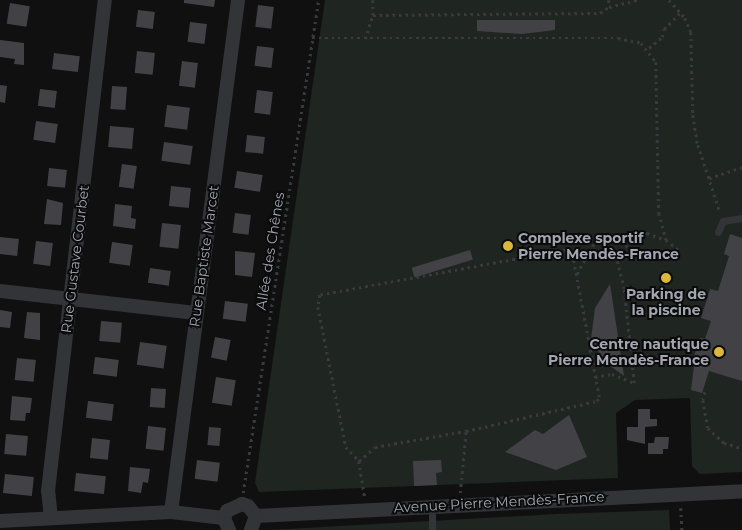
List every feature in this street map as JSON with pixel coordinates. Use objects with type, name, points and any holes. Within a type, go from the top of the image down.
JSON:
[{"type":"street","name":"Rue Gustave Courbet","points":[[51,518],[48,490],[105,0]]},
{"type":"street","name":"Rue Baptiste Marcet","points":[[171,512],[238,0]]},
{"type":"street","points":[[0,291],[196,313]]},
{"type":"street","name":"Avenue Pierre Mendès-France","points":[[256,516],[432,505],[742,491]]},
{"type":"street","points":[[0,521],[171,512],[226,524],[227,510],[242,504],[248,506],[256,516],[252,530]]},
{"type":"lane","points":[[718,232],[723,221],[742,218]]},
{"type":"lane","points":[[432,505],[432,530]]},
{"type":"path","name":"Allée des Chênes","points":[[242,504],[318,0]]},
{"type":"path","points":[[366,39],[373,15],[373,0]]},
{"type":"path","points":[[609,0],[609,7]]},
{"type":"path","points":[[373,15],[600,12],[609,7],[637,0]]},
{"type":"path","points":[[669,0],[680,13],[691,32],[693,115],[709,178],[723,221]]},
{"type":"path","points":[[648,48],[662,38],[664,28],[680,13]]},
{"type":"path","points":[[312,38],[618,38],[641,43],[648,48],[656,62],[659,212],[666,240]]},
{"type":"path","points":[[709,178],[742,167]]},
{"type":"path","points":[[595,377],[612,374],[634,383],[624,289],[616,256],[640,233]]},
{"type":"path","points":[[576,275],[592,246],[606,236],[640,233],[666,240],[678,249]]},
{"type":"path","points":[[358,461],[375,446],[466,431],[596,401],[595,377],[572,253],[566,250],[320,295],[318,307],[346,448],[358,461],[366,509]]},
{"type":"path","points":[[705,392],[703,400],[708,428],[724,443],[742,448]]},
{"type":"path","points":[[460,504],[466,431]]},
{"type":"path","points":[[681,494],[682,530]]},
{"type":"shaded area","name":"Complexe sportif Pierre Mendès-France","points":[[325,0],[742,0],[742,472],[700,474],[692,466],[690,398],[635,400],[616,413],[618,478],[259,492],[255,483]]},
{"type":"shaded area","points":[[669,510],[670,530],[269,530],[556,514]]},
{"type":"building","points":[[184,0],[215,0],[214,7],[184,3]]},
{"type":"building","points":[[10,3],[30,6],[26,27],[7,24]]},
{"type":"building","points":[[258,5],[274,7],[271,29],[255,27]]},
{"type":"building","points":[[138,10],[155,12],[153,29],[136,27]]},
{"type":"building","points":[[477,20],[555,20],[555,30],[522,34],[477,31]]},
{"type":"building","points":[[190,22],[207,24],[204,44],[188,42]]},
{"type":"building","points":[[0,40],[24,43],[24,65],[14,64],[15,59],[0,57]]},
{"type":"building","points":[[257,46],[274,48],[271,68],[255,66]]},
{"type":"building","points":[[137,51],[155,53],[153,75],[135,73]]},
{"type":"building","points":[[54,53],[80,56],[78,72],[52,69]]},
{"type":"building","points":[[182,61],[198,63],[195,88],[179,86]]},
{"type":"building","points":[[0,85],[7,86],[5,103],[0,102]]},
{"type":"building","points":[[112,86],[127,87],[125,110],[110,109]]},
{"type":"building","points":[[40,89],[57,91],[55,108],[38,106]]},
{"type":"building","points":[[257,90],[273,92],[270,115],[254,113]]},
{"type":"building","points":[[167,105],[190,108],[187,130],[164,127]]},
{"type":"building","points":[[36,121],[58,124],[55,143],[33,140]]},
{"type":"building","points":[[110,126],[134,128],[132,149],[108,147]]},
{"type":"building","points":[[247,135],[265,137],[263,154],[245,152]]},
{"type":"building","points":[[164,142],[193,146],[190,165],[161,161]]},
{"type":"building","points":[[122,164],[137,166],[134,189],[119,187]]},
{"type":"building","points":[[49,168],[67,170],[65,188],[47,186]]},
{"type":"building","points":[[237,171],[263,175],[260,192],[234,188]]},
{"type":"building","points":[[171,186],[191,188],[189,208],[169,206]]},
{"type":"building","points":[[47,199],[63,203],[61,225],[44,224]]},
{"type":"building","points":[[115,204],[132,206],[131,218],[136,219],[135,229],[113,226]]},
{"type":"building","points":[[235,213],[251,215],[248,235],[233,233]]},
{"type":"building","points":[[162,223],[181,225],[178,249],[159,247]]},
{"type":"building","points":[[730,234],[742,238],[742,381],[709,371],[702,393],[691,390],[694,366],[691,365],[700,338],[705,339],[711,321],[701,318],[710,289],[718,291],[729,256],[724,254]]},
{"type":"building","points":[[0,237],[19,239],[17,256],[0,254]]},
{"type":"building","points":[[36,241],[53,243],[50,266],[33,264]]},
{"type":"building","points":[[112,242],[133,245],[130,266],[109,263]]},
{"type":"building","points":[[470,250],[473,260],[415,277],[412,268]]},
{"type":"building","points":[[235,251],[255,253],[252,277],[235,275]]},
{"type":"building","points":[[150,268],[171,271],[169,286],[148,283]]},
{"type":"building","points":[[610,284],[624,376],[605,362],[591,339],[595,308]]},
{"type":"building","points":[[225,301],[248,304],[246,322],[223,319]]},
{"type":"building","points":[[0,310],[12,312],[10,328],[0,327]]},
{"type":"building","points":[[27,312],[40,313],[40,340],[24,338]]},
{"type":"building","points":[[101,321],[122,323],[120,343],[99,341]]},
{"type":"building","points":[[215,337],[231,340],[227,361],[211,358]]},
{"type":"building","points":[[140,342],[167,346],[164,369],[137,365]]},
{"type":"building","points":[[95,357],[119,360],[117,377],[93,374]]},
{"type":"building","points":[[17,358],[36,360],[34,382],[15,380]]},
{"type":"building","points":[[216,377],[236,380],[232,406],[212,403]]},
{"type":"building","points":[[151,388],[166,389],[165,408],[150,407]]},
{"type":"building","points":[[12,396],[32,398],[30,413],[26,413],[25,421],[10,420]]},
{"type":"building","points":[[88,401],[114,404],[112,421],[86,418]]},
{"type":"building","points":[[638,409],[650,409],[650,419],[657,419],[657,426],[645,427],[645,444],[627,440],[627,427],[638,427]]},
{"type":"building","points":[[569,415],[587,457],[556,470],[505,452],[535,430],[543,434]]},
{"type":"building","points":[[148,426],[166,428],[163,451],[146,449]]},
{"type":"building","points":[[209,427],[221,428],[219,446],[207,445]]},
{"type":"building","points":[[6,434],[28,436],[26,456],[4,454]]},
{"type":"building","points":[[655,437],[669,437],[668,449],[663,449],[663,454],[648,454],[648,443],[654,443]]},
{"type":"building","points":[[92,438],[110,440],[108,460],[90,458]]},
{"type":"building","points":[[197,460],[220,463],[218,482],[195,479]]},
{"type":"building","points":[[441,460],[442,472],[436,473],[437,485],[414,486],[413,461]]},
{"type":"building","points":[[130,467],[150,469],[148,483],[143,482],[141,493],[128,491]]},
{"type":"building","points":[[76,473],[106,476],[104,494],[74,491]]},
{"type":"building","points":[[5,474],[34,477],[32,496],[3,493]]},
{"type":"place","name":"Complexe sportif Pierre Mendès-France","points":[[508,246]]},
{"type":"place","name":"Parking de la piscine","points":[[666,278]]},
{"type":"place","name":"Centre nautique Pierre Mendès-France","points":[[719,352]]}]
